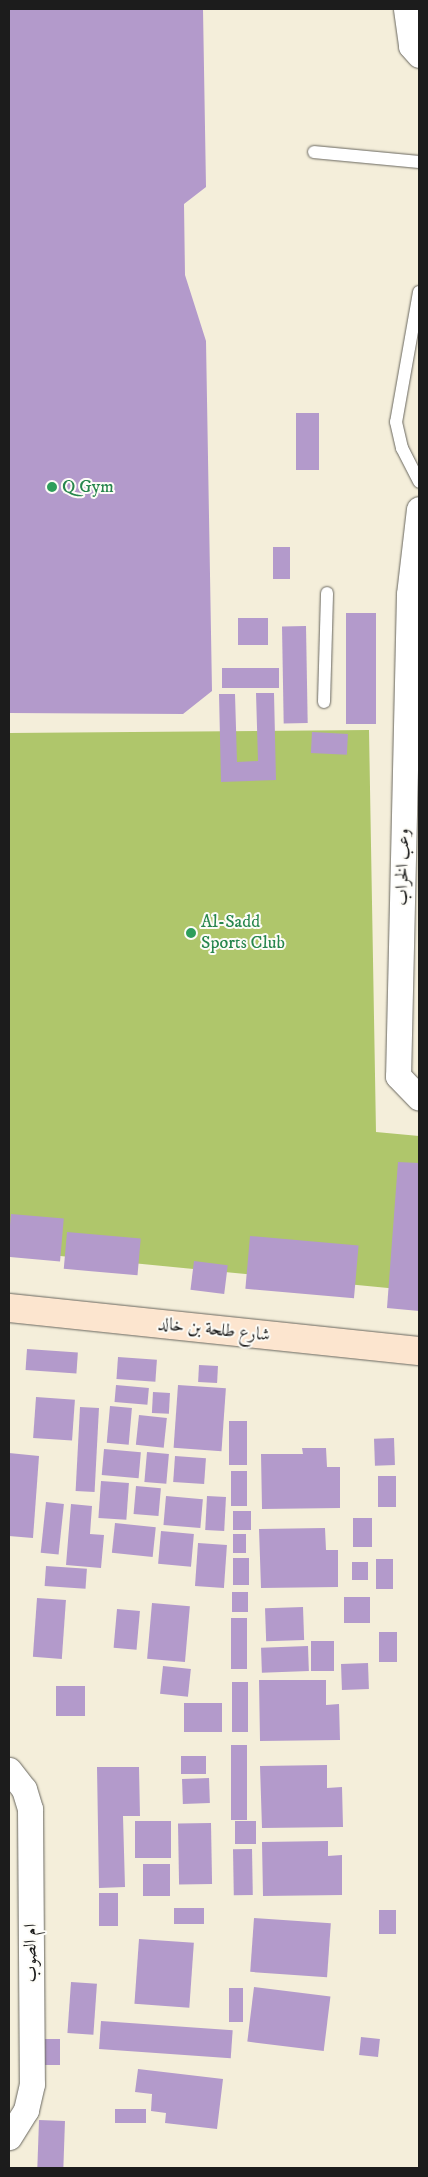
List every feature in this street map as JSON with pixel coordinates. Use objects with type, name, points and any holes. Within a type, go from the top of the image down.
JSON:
[{"type":"street","points":[[406,9],[415,50]]},
{"type":"street","name":"وعب الخراب","points":[[419,509],[409,594],[398,1076],[419,1098]]},
{"type":"street","name":"شارع طلحة بن خالد","points":[[9,1308],[419,1351]]},
{"type":"street","name":"ام الصوب","points":[[9,1770],[24,1789],[30,1810],[32,2084],[26,2110],[9,2137]]},
{"type":"lane","points":[[314,152],[419,162]]},
{"type":"lane","points":[[419,292],[396,422],[402,448],[419,482]]},
{"type":"lane","points":[[324,702],[327,593]]},
{"type":"green space","name":"Al-Sadd Sports Club","points":[[369,730],[376,1132],[419,1136],[419,1291],[9,1251],[9,733]]},
{"type":"building","points":[[9,9],[203,9],[206,187],[184,204],[185,275],[206,341],[212,691],[183,714],[9,713]]},
{"type":"building","points":[[296,413],[319,413],[319,470],[296,470]]},
{"type":"building","points":[[273,547],[290,547],[290,579],[273,579]]},
{"type":"building","points":[[346,613],[376,613],[376,724],[346,724]]},
{"type":"building","points":[[238,618],[268,618],[268,645],[238,645]]},
{"type":"building","points":[[282,626],[306,626],[308,723],[284,723]]},
{"type":"building","points":[[222,668],[279,668],[279,688],[222,688]]},
{"type":"building","points":[[256,693],[274,693],[276,780],[221,782],[219,694],[235,694],[237,762],[258,761]]},
{"type":"building","points":[[312,732],[348,734],[347,755],[311,753]]},
{"type":"building","points":[[398,1162],[419,1163],[419,1311],[387,1308]]},
{"type":"building","points":[[11,1214],[64,1219],[60,1261],[9,1257]]},
{"type":"building","points":[[67,1232],[141,1238],[137,1275],[64,1269]]},
{"type":"building","points":[[250,1236],[359,1245],[354,1298],[245,1289]]},
{"type":"building","points":[[194,1261],[228,1265],[224,1294],[190,1290]]},
{"type":"building","points":[[27,1349],[78,1353],[76,1374],[26,1370]]},
{"type":"building","points":[[118,1357],[157,1360],[155,1382],[116,1379]]},
{"type":"building","points":[[199,1365],[218,1366],[217,1383],[198,1382]]},
{"type":"building","points":[[116,1385],[149,1388],[147,1405],[115,1402]]},
{"type":"building","points":[[178,1385],[226,1388],[221,1451],[174,1448]]},
{"type":"building","points":[[153,1392],[170,1393],[169,1414],[152,1413]]},
{"type":"building","points":[[36,1397],[75,1400],[72,1441],[33,1438]]},
{"type":"building","points":[[110,1406],[132,1408],[129,1445],[107,1443]]},
{"type":"building","points":[[80,1407],[99,1408],[95,1492],[76,1491]]},
{"type":"building","points":[[139,1415],[167,1418],[164,1448],[136,1445]]},
{"type":"building","points":[[229,1421],[247,1421],[247,1465],[229,1465]]},
{"type":"building","points":[[394,1438],[395,1465],[375,1466],[374,1439]]},
{"type":"building","points":[[302,1448],[326,1448],[327,1467],[340,1467],[340,1508],[262,1509],[261,1454],[303,1454]]},
{"type":"building","points":[[104,1449],[141,1452],[139,1478],[102,1475]]},
{"type":"building","points":[[147,1452],[169,1454],[166,1484],[144,1482]]},
{"type":"building","points":[[9,1453],[39,1456],[33,1538],[9,1536]]},
{"type":"building","points":[[175,1456],[206,1458],[204,1484],[173,1482]]},
{"type":"building","points":[[231,1471],[247,1471],[247,1506],[231,1506]]},
{"type":"building","points":[[378,1476],[396,1476],[396,1507],[378,1507]]},
{"type":"building","points":[[101,1481],[129,1483],[126,1520],[98,1518]]},
{"type":"building","points":[[136,1486],[161,1488],[158,1516],[134,1514]]},
{"type":"building","points":[[166,1496],[203,1499],[200,1528],[163,1525]]},
{"type":"building","points":[[207,1496],[226,1497],[224,1531],[205,1530]]},
{"type":"building","points":[[46,1502],[64,1504],[59,1555],[41,1553]]},
{"type":"building","points":[[71,1504],[92,1506],[90,1534],[104,1535],[101,1568],[66,1565]]},
{"type":"building","points":[[233,1511],[251,1511],[251,1530],[233,1530]]},
{"type":"building","points":[[353,1518],[372,1518],[372,1547],[353,1547]]},
{"type":"building","points":[[115,1523],[156,1527],[153,1557],[112,1553]]},
{"type":"building","points":[[325,1528],[326,1550],[338,1550],[338,1587],[261,1588],[259,1529]]},
{"type":"building","points":[[161,1531],[194,1534],[191,1567],[158,1564]]},
{"type":"building","points":[[233,1534],[246,1534],[246,1553],[233,1553]]},
{"type":"building","points":[[198,1543],[227,1545],[224,1588],[195,1586]]},
{"type":"building","points":[[233,1558],[249,1558],[249,1585],[233,1585]]},
{"type":"building","points":[[376,1559],[393,1559],[393,1589],[376,1589]]},
{"type":"building","points":[[352,1562],[368,1562],[368,1580],[352,1580]]},
{"type":"building","points":[[46,1566],[87,1569],[86,1589],[45,1586]]},
{"type":"building","points":[[232,1592],[248,1592],[248,1612],[232,1612]]},
{"type":"building","points":[[344,1597],[370,1597],[370,1623],[344,1623]]},
{"type":"building","points":[[37,1598],[66,1600],[62,1659],[33,1657]]},
{"type":"building","points":[[152,1603],[190,1606],[185,1662],[147,1659]]},
{"type":"building","points":[[303,1607],[304,1640],[266,1641],[265,1608]]},
{"type":"building","points":[[117,1609],[140,1611],[137,1650],[114,1648]]},
{"type":"building","points":[[231,1618],[247,1618],[247,1669],[231,1669]]},
{"type":"building","points":[[379,1632],[397,1632],[397,1662],[379,1662]]},
{"type":"building","points":[[311,1641],[334,1641],[334,1671],[311,1671]]},
{"type":"building","points":[[308,1646],[309,1671],[262,1673],[261,1648]]},
{"type":"building","points":[[368,1663],[369,1689],[342,1690],[341,1664]]},
{"type":"building","points":[[163,1666],[191,1669],[188,1697],[160,1694]]},
{"type":"building","points":[[259,1680],[326,1680],[326,1705],[339,1704],[340,1740],[260,1741]]},
{"type":"building","points":[[232,1682],[248,1682],[248,1732],[232,1732]]},
{"type":"building","points":[[56,1686],[85,1686],[85,1716],[56,1716]]},
{"type":"building","points":[[184,1703],[222,1703],[222,1732],[184,1732]]},
{"type":"building","points":[[231,1745],[247,1745],[247,1820],[231,1820]]},
{"type":"building","points":[[181,1756],[206,1756],[206,1774],[181,1774]]},
{"type":"building","points":[[327,1765],[327,1788],[342,1787],[343,1827],[262,1828],[260,1766]]},
{"type":"building","points":[[97,1767],[139,1767],[140,1816],[123,1816],[125,1887],[99,1888]]},
{"type":"building","points":[[209,1778],[210,1803],[183,1804],[182,1779]]},
{"type":"building","points":[[135,1821],[171,1821],[171,1858],[135,1858]]},
{"type":"building","points":[[235,1821],[256,1821],[256,1844],[235,1844]]},
{"type":"building","points":[[211,1823],[212,1884],[179,1885],[178,1824]]},
{"type":"building","points":[[328,1841],[328,1856],[342,1855],[342,1895],[263,1896],[262,1842]]},
{"type":"building","points":[[233,1849],[252,1849],[253,1895],[234,1895]]},
{"type":"building","points":[[143,1864],[170,1864],[170,1896],[143,1896]]},
{"type":"building","points":[[99,1893],[118,1893],[118,1926],[99,1926]]},
{"type":"building","points":[[174,1908],[204,1908],[204,1924],[174,1924]]},
{"type":"building","points":[[379,1910],[396,1910],[396,1934],[379,1934]]},
{"type":"building","points":[[254,1918],[331,1923],[327,1977],[250,1972]]},
{"type":"building","points":[[139,1939],[194,1943],[189,2008],[134,2004]]},
{"type":"building","points":[[71,1982],[97,1984],[93,2035],[67,2033]]},
{"type":"building","points":[[254,1987],[330,1996],[324,2051],[247,2042]]},
{"type":"building","points":[[229,1988],[243,1988],[243,2022],[229,2022]]},
{"type":"building","points":[[101,2021],[233,2030],[231,2058],[99,2049]]},
{"type":"building","points":[[361,2037],[380,2039],[378,2057],[359,2055]]},
{"type":"building","points":[[45,2039],[60,2039],[60,2065],[45,2065]]},
{"type":"building","points":[[138,2069],[223,2079],[217,2129],[165,2123],[166,2113],[151,2111],[152,2094],[135,2092]]},
{"type":"building","points":[[115,2109],[146,2109],[146,2123],[115,2123]]},
{"type":"building","points":[[39,2120],[65,2121],[63,2168],[37,2168]]},
{"type":"place","name":"Q Gym","points":[[52,487]]},
{"type":"place","name":"Al-Sadd Sports Club","points":[[191,933]]}]
